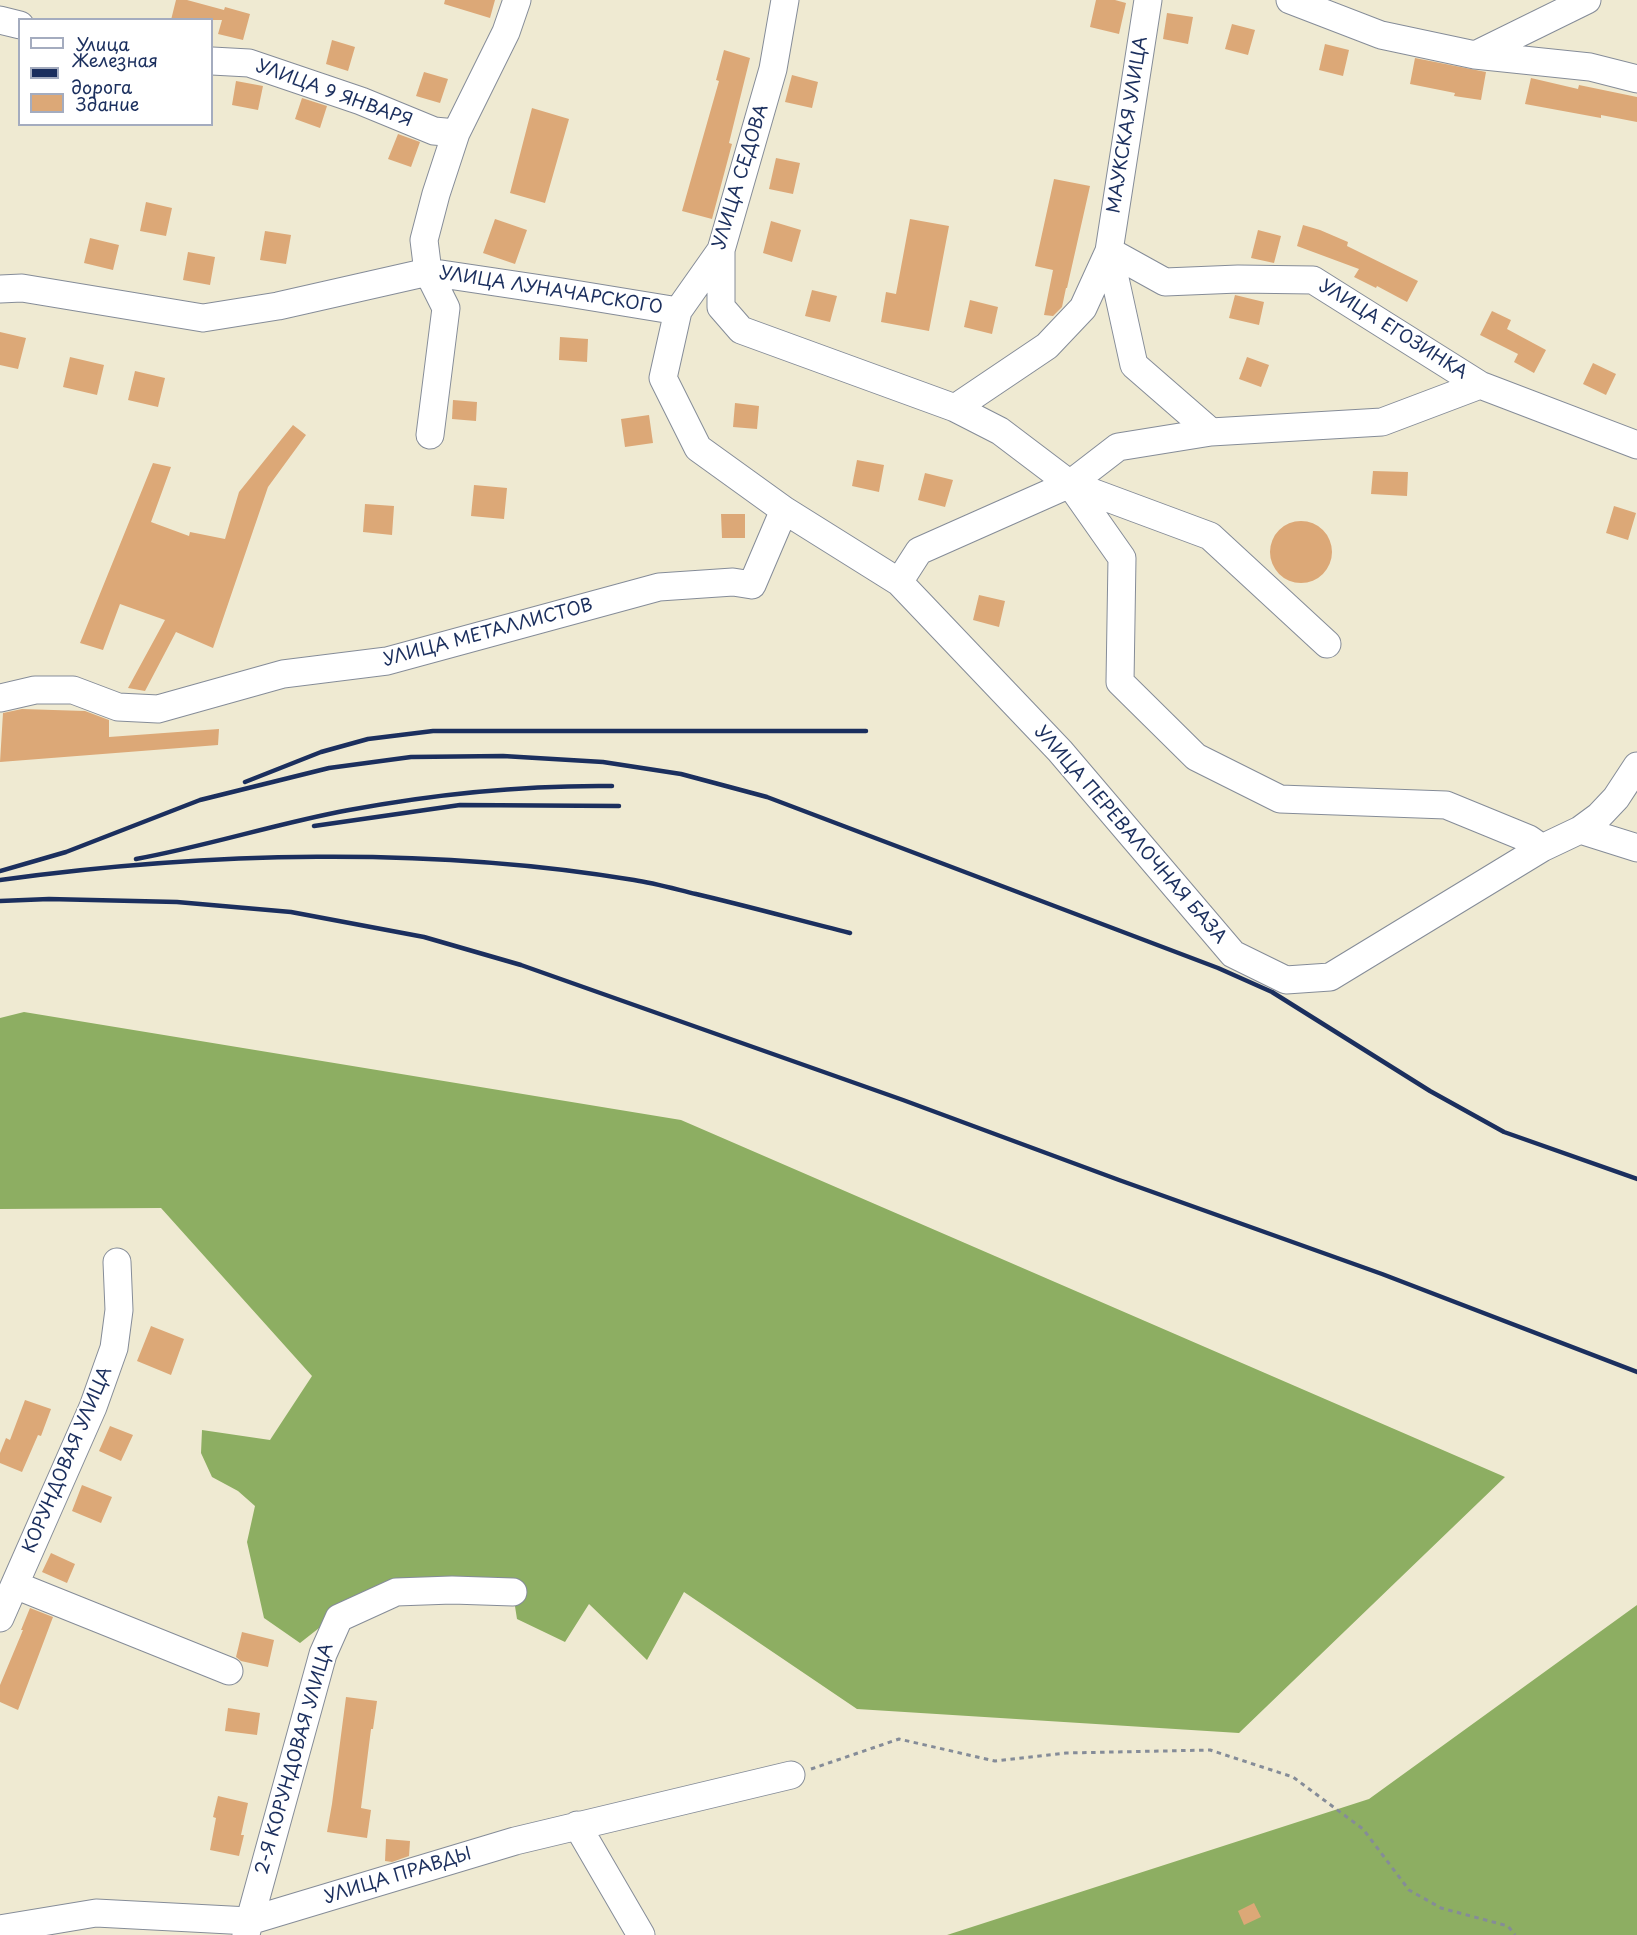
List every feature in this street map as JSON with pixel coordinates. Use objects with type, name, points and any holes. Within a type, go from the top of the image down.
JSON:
[{"type":"street","points":[[430,435],[446,308],[428,272],[424,240],[456,133],[506,32],[517,0]]},
{"type":"street","name":"УЛИЦА СЕДОВА","points":[[784,510],[698,448],[663,378],[678,311],[721,250],[773,69],[785,0]]},
{"type":"street","name":"МАУКСКАЯ УЛИЦА","points":[[1109,250],[1148,0]]},
{"type":"street","points":[[1290,0],[1381,35],[1475,55],[1590,67],[1637,80]]},
{"type":"street","points":[[1475,55],[1587,0]]},
{"type":"street","points":[[0,20],[18,24]]},
{"type":"street","name":"УЛИЦА 9 ЯНВАРЯ","points":[[213,62],[249,63],[361,101],[434,131],[456,133]]},
{"type":"street","points":[[721,250],[721,307],[741,330],[955,408],[1000,431],[1070,484],[1210,536],[1327,644]]},
{"type":"street","points":[[955,408],[1047,346],[1083,308],[1109,250]]},
{"type":"street","points":[[1109,250],[1134,365],[1211,432]]},
{"type":"street","name":"УЛИЦА ЕГОЗИНКА","points":[[1109,250],[1165,282],[1238,279],[1313,280],[1480,385],[1637,445]]},
{"type":"street","name":"УЛИЦА ЛУНАЧАРСКОГО","points":[[0,289],[22,288],[203,318],[278,306],[428,272],[678,311]]},
{"type":"street","points":[[899,582],[919,551],[1070,484],[1118,447],[1211,432],[1382,422],[1480,385]]},
{"type":"street","points":[[1070,484],[1122,558],[1120,682],[1196,757],[1280,799],[1446,805],[1529,839],[1542,848]]},
{"type":"street","name":"УЛИЦА ПЕРЕВАЛОЧНАЯ БАЗА","points":[[784,510],[899,582],[1060,751],[1233,954],[1286,980],[1330,977],[1542,848],[1580,830],[1599,816],[1616,798],[1637,766]]},
{"type":"street","name":"УЛИЦА МЕТАЛЛИСТОВ","points":[[0,698],[35,690],[73,690],[118,707],[158,710],[283,674],[387,661],[659,587],[733,582],[752,585],[784,510]]},
{"type":"street","points":[[1580,830],[1637,848]]},
{"type":"street","name":"КОРУНДОВАЯ УЛИЦА","points":[[0,1618],[93,1407],[114,1348],[119,1310],[117,1262]]},
{"type":"street","points":[[15,1585],[229,1671]]},
{"type":"street","name":"2-Я КОРУНДОВАЯ УЛИЦА","points":[[248,1928],[323,1654],[339,1618],[396,1592],[452,1590],[513,1592]]},
{"type":"street","name":"УЛИЦА ПРАВДЫ","points":[[0,1929],[96,1913],[248,1928],[515,1841],[791,1776]]},
{"type":"street","points":[[578,1825],[641,1935]]},
{"type":"path","points":[[791,1776],[899,1739],[995,1761],[1066,1753],[1210,1750],[1293,1777],[1363,1829],[1409,1890],[1441,1908],[1508,1926],[1515,1935]]},
{"type":"green space","points":[[24,1012],[681,1120],[1505,1477],[1239,1733],[857,1709],[684,1592],[647,1660],[589,1604],[565,1642],[517,1619],[511,1581],[361,1595],[300,1643],[264,1618],[247,1542],[255,1506],[238,1491],[212,1477],[201,1453],[202,1430],[270,1440],[312,1376],[161,1208],[0,1209],[0,1018]]},
{"type":"green space","points":[[1637,1605],[1637,1935],[947,1935],[1369,1799]]},
{"type":"building","points":[[176,0],[187,0],[224,10],[225,7],[250,14],[243,40],[218,34],[222,20],[172,18]]},
{"type":"building","points":[[445,0],[495,0],[490,18],[444,4]]},
{"type":"building","points":[[1096,0],[1115,0],[1126,3],[1119,34],[1090,27]]},
{"type":"building","points":[[1167,13],[1193,17],[1188,44],[1163,39]]},
{"type":"building","points":[[1232,24],[1255,30],[1248,55],[1225,49]]},
{"type":"building","points":[[332,40],[355,47],[348,71],[326,64]]},
{"type":"building","points":[[1325,44],[1349,50],[1343,76],[1319,70]]},
{"type":"building","points":[[724,50],[750,58],[729,143],[732,144],[712,219],[682,211],[719,81],[716,80]]},
{"type":"building","points":[[1415,58],[1486,72],[1481,100],[1454,96],[1455,93],[1410,84]]},
{"type":"building","points":[[424,72],[448,79],[440,103],[416,96]]},
{"type":"building","points":[[792,75],[818,82],[812,108],[785,102]]},
{"type":"building","points":[[1531,78],[1578,89],[1579,85],[1637,97],[1637,122],[1525,104]]},
{"type":"building","points":[[236,81],[263,86],[258,110],[232,105]]},
{"type":"building","points":[[302,98],[327,106],[320,128],[295,119]]},
{"type":"building","points":[[532,108],[569,119],[545,203],[510,193]]},
{"type":"building","points":[[398,134],[420,142],[411,167],[388,159]]},
{"type":"building","points":[[776,158],[800,163],[793,194],[769,189]]},
{"type":"building","points":[[1054,179],[1090,186],[1062,307],[1053,316],[1044,315],[1053,270],[1035,266]]},
{"type":"building","points":[[146,202],[172,208],[166,236],[140,231]]},
{"type":"building","points":[[495,219],[527,230],[515,264],[483,253]]},
{"type":"building","points":[[910,219],[949,226],[929,331],[881,322],[886,292],[896,294]]},
{"type":"building","points":[[771,221],[801,230],[792,262],[763,253]]},
{"type":"building","points":[[1303,225],[1348,242],[1347,246],[1418,281],[1407,302],[1354,277],[1359,269],[1297,246]]},
{"type":"building","points":[[1258,230],[1281,236],[1274,263],[1251,258]]},
{"type":"building","points":[[265,231],[291,235],[286,264],[260,260]]},
{"type":"building","points":[[90,238],[119,245],[113,270],[84,263]]},
{"type":"building","points":[[188,252],[215,257],[210,285],[183,280]]},
{"type":"building","points":[[812,290],[837,296],[830,322],[805,316]]},
{"type":"building","points":[[1235,295],[1264,302],[1259,325],[1229,318]]},
{"type":"building","points":[[970,300],[998,307],[992,334],[964,327]]},
{"type":"building","points":[[1492,311],[1511,320],[1507,329],[1546,350],[1534,373],[1514,362],[1518,354],[1480,335]]},
{"type":"building","points":[[0,332],[26,338],[18,369],[0,365]]},
{"type":"building","points":[[560,337],[588,339],[587,362],[559,360]]},
{"type":"building","points":[[70,357],[104,365],[97,395],[63,387]]},
{"type":"building","points":[[1247,357],[1269,365],[1261,387],[1239,379]]},
{"type":"building","points":[[1593,363],[1616,374],[1606,395],[1583,384]]},
{"type":"building","points":[[135,371],[165,378],[158,407],[128,400]]},
{"type":"building","points":[[453,400],[477,402],[476,421],[452,419]]},
{"type":"building","points":[[735,403],[759,406],[757,429],[733,427]]},
{"type":"building","points":[[649,415],[653,443],[625,447],[621,419]]},
{"type":"building","points":[[293,425],[306,435],[268,487],[213,648],[176,632],[145,691],[128,688],[165,620],[120,604],[103,650],[80,643],[153,463],[171,467],[151,522],[189,536],[190,532],[225,539],[239,492]]},
{"type":"building","points":[[857,460],[884,465],[879,492],[852,486]]},
{"type":"building","points":[[1373,471],[1408,472],[1407,496],[1371,494]]},
{"type":"building","points":[[925,473],[953,480],[945,507],[918,500]]},
{"type":"building","points":[[474,485],[507,488],[504,519],[471,516]]},
{"type":"building","points":[[365,504],[394,506],[392,535],[363,532]]},
{"type":"building","points":[[1614,506],[1636,513],[1628,540],[1606,533]]},
{"type":"building","points":[[721,514],[745,514],[745,538],[722,538]]},
{"type":"building","points":[[1301,521],[1313,523],[1323,530],[1330,540],[1332,552],[1330,564],[1323,574],[1313,581],[1301,583],[1289,581],[1279,574],[1272,564],[1270,552],[1272,540],[1279,530],[1289,523]]},
{"type":"building","points":[[979,595],[1005,601],[999,627],[973,620]]},
{"type":"building","points":[[22,709],[85,711],[109,720],[109,737],[219,729],[218,745],[0,762],[3,713]]},
{"type":"building","points":[[151,1326],[184,1339],[171,1375],[137,1361]]},
{"type":"building","points":[[25,1400],[51,1409],[41,1436],[38,1435],[22,1472],[0,1463],[0,1453],[6,1438],[10,1440]]},
{"type":"building","points":[[110,1426],[133,1435],[121,1461],[99,1451]]},
{"type":"building","points":[[82,1485],[112,1497],[101,1523],[72,1511]]},
{"type":"building","points":[[51,1553],[75,1564],[67,1583],[42,1572]]},
{"type":"building","points":[[30,1608],[53,1617],[18,1710],[0,1702],[0,1685]]},
{"type":"building","points":[[242,1632],[274,1640],[268,1667],[241,1661],[236,1657]]},
{"type":"building","points":[[346,1697],[377,1701],[361,1808],[371,1810],[367,1838],[327,1832]]},
{"type":"building","points":[[228,1708],[260,1713],[257,1735],[225,1731]]},
{"type":"building","points":[[218,1796],[248,1803],[239,1856],[210,1850],[216,1818],[213,1817]]},
{"type":"building","points":[[386,1839],[410,1841],[409,1856],[392,1862],[385,1861]]},
{"type":"building","points":[[1254,1903],[1261,1917],[1244,1925],[1238,1911]]},
{"type":"railway","points":[[245,782],[321,752],[368,739],[433,731],[866,731]]},
{"type":"railway","points":[[0,871],[66,852],[200,800],[329,768],[411,757],[503,756],[603,762],[681,774],[767,797],[1218,968],[1272,992],[1430,1091],[1504,1132],[1637,1179]]},
{"type":"railway","points":[[136,859],[322,815],[381,804],[513,789],[612,786]]},
{"type":"railway","points":[[314,826],[460,805],[619,806]]},
{"type":"railway","points":[[0,880],[156,863],[236,859],[398,858],[478,862],[557,869],[642,881],[850,933]]},
{"type":"railway","points":[[0,901],[49,899],[177,902],[291,912],[424,937],[521,965],[903,1100],[1382,1274],[1637,1372]]}]
